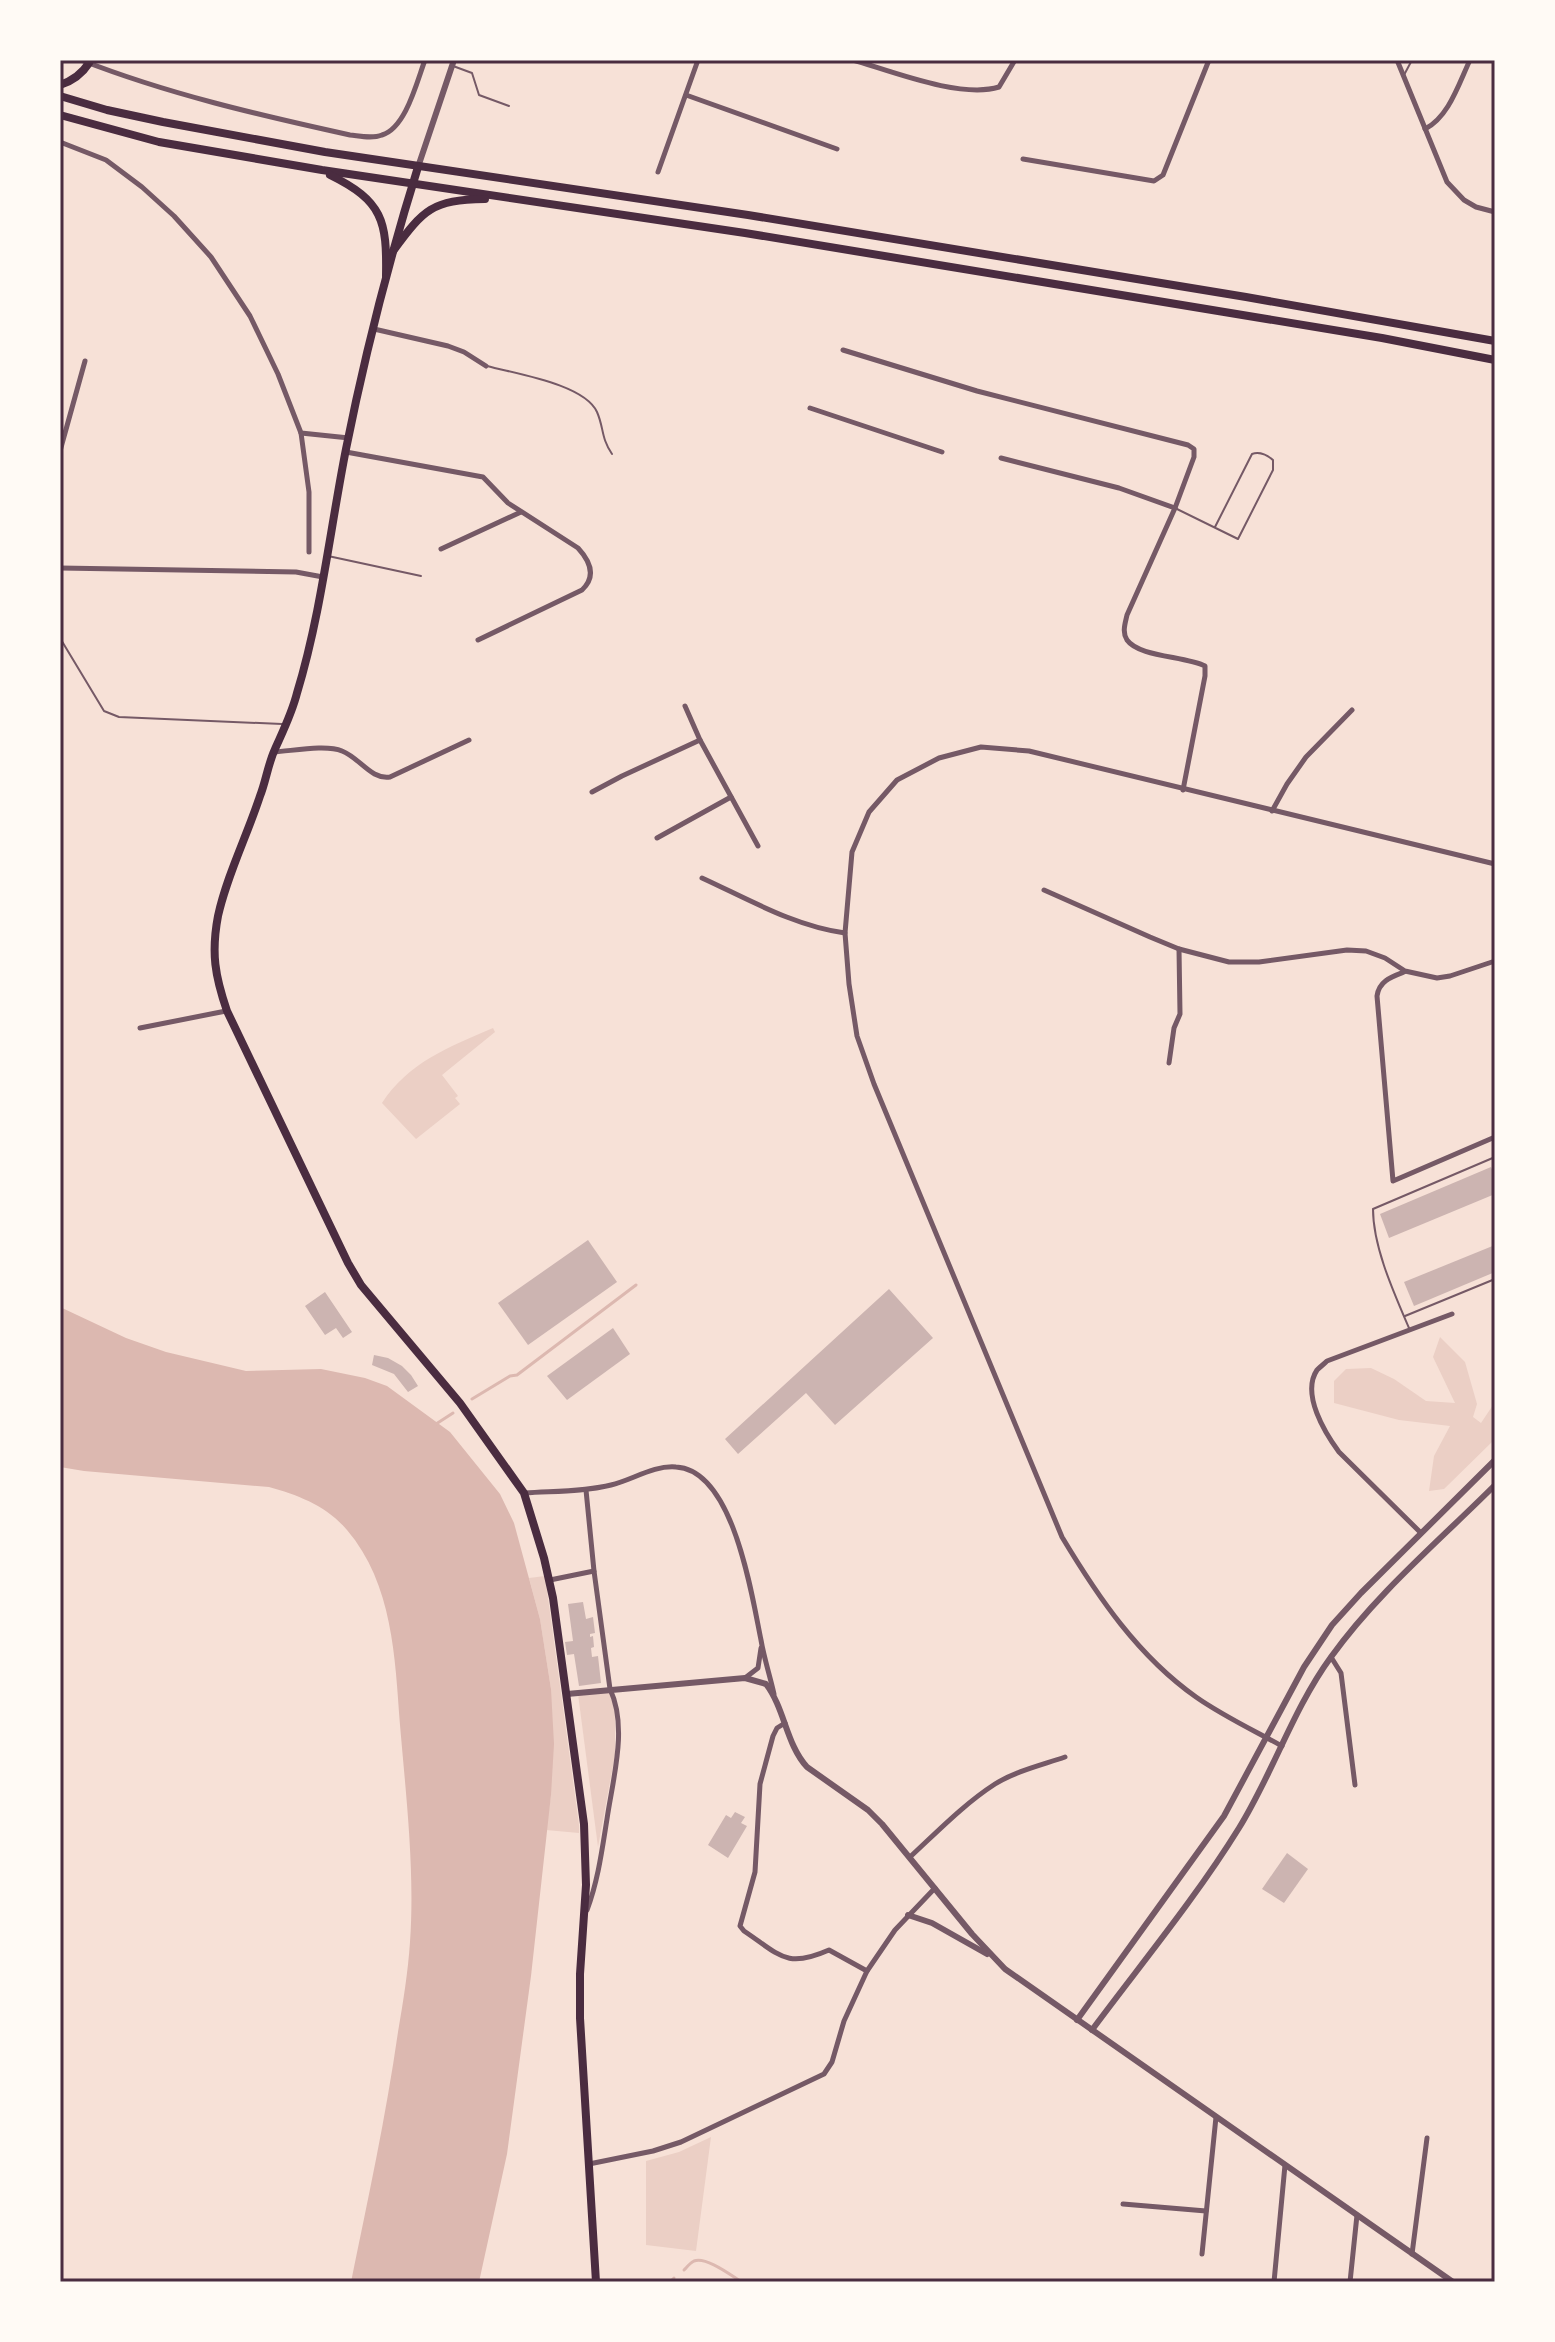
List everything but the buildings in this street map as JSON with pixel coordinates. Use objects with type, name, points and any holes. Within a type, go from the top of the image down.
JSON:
[{"type":"main road","points":[[60,85],[85,70],[86,61]]},
{"type":"main road","points":[[60,96],[163,122],[325,152],[733,212],[1495,341]]},
{"type":"main road","points":[[60,115],[159,142],[322,170],[730,231],[1382,338],[1495,360]]},
{"type":"main road","points":[[418,167],[373,329],[304,666],[287,725],[274,752],[229,880],[219,914],[213,961],[227,1011],[332,1233],[361,1285],[460,1403],[524,1493],[539,1536],[550,1580],[584,1824],[585,1915],[580,2018],[596,2282]]},
{"type":"main road","points":[[322,170],[356,188],[380,216],[384,231],[386,276]]},
{"type":"main road","points":[[393,251],[413,223],[434,206],[460,200],[510,199]]},
{"type":"street","points":[[86,61],[227,107],[368,137],[383,135],[402,117],[425,60]]},
{"type":"street","points":[[658,172],[698,60]]},
{"type":"street","points":[[853,60],[933,84],[988,91],[999,87],[1015,60]]},
{"type":"street","points":[[1023,159],[1154,181],[1163,175],[1209,60]]},
{"type":"street","points":[[1397,60],[1447,182],[1476,207],[1495,212]]},
{"type":"street","points":[[1425,129],[1435,124],[1443,114],[1470,60]]},
{"type":"street","points":[[418,167],[453,63]]},
{"type":"street","points":[[686,95],[837,149]]},
{"type":"street","points":[[60,142],[106,160],[174,216],[211,257],[250,316],[278,374],[301,433],[309,492],[309,552]]},
{"type":"street","points":[[373,329],[448,346],[486,366]]},
{"type":"street","points":[[843,350],[977,391],[1194,449],[1194,457],[1175,508],[1124,628],[1126,638],[1134,646],[1205,666],[1183,790]]},
{"type":"street","points":[[60,451],[85,361]]},
{"type":"street","points":[[810,408],[942,452]]},
{"type":"street","points":[[301,433],[349,438]]},
{"type":"street","points":[[346,452],[483,477],[508,503],[578,548],[585,556],[591,578],[582,590],[478,640]]},
{"type":"street","points":[[1001,458],[1119,488],[1175,508]]},
{"type":"street","points":[[441,549],[521,512]]},
{"type":"street","points":[[60,568],[296,572],[323,577]]},
{"type":"street","points":[[685,706],[700,740],[758,846]]},
{"type":"street","points":[[1272,811],[1306,757],[1352,710]]},
{"type":"street","points":[[274,752],[341,750],[358,759],[381,779],[469,740]]},
{"type":"street","points":[[592,792],[700,740]]},
{"type":"street","points":[[1282,1746],[1230,1719],[1195,1696],[1150,1657],[1102,1601],[1062,1537],[874,1084],[857,1036],[845,933],[852,852],[869,812],[897,780],[939,758],[981,747],[1029,751],[1495,864]]},
{"type":"street","points":[[657,838],[731,797]]},
{"type":"street","points":[[702,878],[819,930],[845,933]]},
{"type":"street","points":[[1044,890],[1179,949],[1229,962],[1259,962],[1347,950],[1366,951],[1385,958],[1405,971],[1437,978],[1495,961]]},
{"type":"street","points":[[1169,1063],[1174,1028],[1180,1014],[1179,949]]},
{"type":"street","points":[[1405,971],[1382,983],[1377,996],[1393,1181],[1495,1137]]},
{"type":"street","points":[[140,1028],[227,1011]]},
{"type":"street","points":[[1421,1533],[1330,1440],[1312,1395],[1313,1381],[1317,1370],[1327,1361],[1452,1314]]},
{"type":"street","points":[[1077,2020],[1224,1816],[1304,1667],[1332,1625],[1495,1460]]},
{"type":"street","points":[[524,1493],[586,1490],[668,1467],[682,1468],[698,1475],[721,1505],[741,1547],[776,1702]]},
{"type":"street","points":[[1092,2030],[1212,1869],[1240,1826],[1305,1698],[1331,1657],[1374,1606],[1495,1485]]},
{"type":"street","points":[[585,1915],[595,1890],[617,1757],[616,1702],[610,1689],[586,1490]]},
{"type":"street","points":[[550,1580],[594,1571]]},
{"type":"street","points":[[745,1678],[758,1668],[761,1643]]},
{"type":"street","points":[[1331,1657],[1341,1673],[1355,1785]]},
{"type":"street","points":[[567,1694],[745,1678],[766,1684],[800,1759],[868,1810],[1005,1969],[1453,2282]]},
{"type":"street","points":[[785,1723],[777,1728],[773,1736],[760,1784],[755,1872],[740,1926],[786,1959],[797,1961],[829,1950],[867,1971]]},
{"type":"street","points":[[910,1857],[996,1784],[1065,1757]]},
{"type":"street","points":[[588,2164],[681,2142],[824,2074],[832,2062],[844,2021],[867,1971],[908,1915],[935,1888]]},
{"type":"street","points":[[908,1915],[932,1923],[991,1955]]},
{"type":"street","points":[[1202,2254],[1216,2117]]},
{"type":"street","points":[[1412,2254],[1427,2138]]},
{"type":"street","points":[[1274,2282],[1285,2165]]},
{"type":"street","points":[[1123,2204],[1206,2211]]},
{"type":"street","points":[[1350,2282],[1357,2215]]},
{"type":"lane","points":[[1403,75],[1412,60]]},
{"type":"lane","points":[[453,63],[472,73],[479,95],[509,106]]},
{"type":"lane","points":[[486,366],[582,395],[596,410],[605,444],[612,454]]},
{"type":"lane","points":[[1175,508],[1238,539],[1273,470],[1273,460],[1259,453],[1252,454],[1215,527]]},
{"type":"lane","points":[[327,556],[421,576]]},
{"type":"lane","points":[[60,638],[104,711],[111,715],[287,725]]},
{"type":"lane","points":[[1409,1329],[1381,1253],[1373,1224],[1373,1209],[1495,1157]]},
{"type":"lane","points":[[1404,1316],[1495,1279]]},
{"type":"shaded area","points":[[493,1028],[495,1032],[442,1075],[458,1096],[455,1098],[460,1104],[416,1139],[382,1103],[417,1066]]},
{"type":"shaded area","points":[[60,1307],[126,1338],[166,1352],[246,1371],[321,1369],[387,1386],[450,1432],[500,1494],[514,1523],[540,1619],[551,1689],[554,1744],[531,1976],[507,2154],[479,2282],[351,2282],[393,2063],[407,1976],[411,1915],[409,1834],[396,1674],[389,1623],[374,1574],[362,1551],[339,1522],[311,1502],[291,1494],[269,1487],[60,1467]]},
{"type":"shaded area","points":[[1440,1337],[1465,1362],[1477,1404],[1473,1417],[1481,1423],[1495,1402],[1495,1439],[1444,1489],[1429,1491],[1434,1456],[1450,1426],[1399,1420],[1334,1403],[1334,1381],[1346,1369],[1371,1368],[1394,1379],[1426,1401],[1455,1403],[1433,1357]]},
{"type":"shaded area","points":[[545,1576],[579,1833],[546,1830],[551,1795],[551,1689],[540,1619],[529,1578]]},
{"type":"shaded area","points":[[612,1691],[615,1755],[598,1847],[578,1694]]},
{"type":"shaded area","points":[[711,2137],[696,2251],[646,2245],[646,2161],[679,2152]]},
{"type":"waterway","points":[[472,1399],[510,1376],[517,1375],[636,1285]]},
{"type":"waterway","points":[[436,1424],[453,1413]]},
{"type":"waterway","points":[[684,2270],[694,2261],[705,2261],[742,2282]]},
{"type":"waterway","points":[[670,2282],[674,2278]]}]
